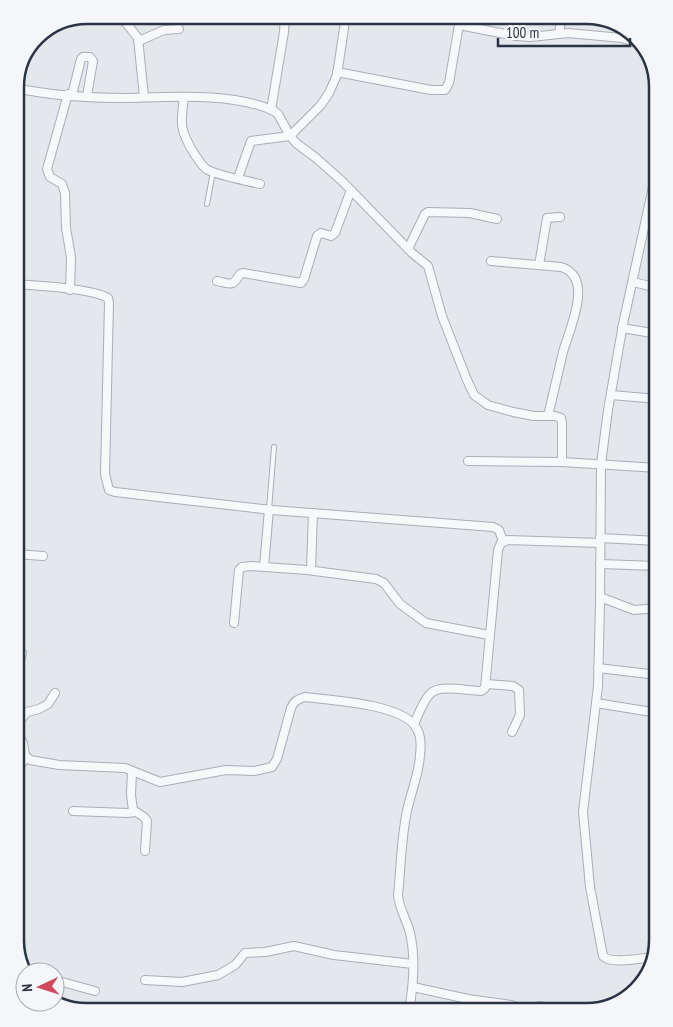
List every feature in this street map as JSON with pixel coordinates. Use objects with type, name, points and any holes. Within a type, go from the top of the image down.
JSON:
[{"type":"street","points":[[127,24],[137,35],[139,41],[144,97]]},
{"type":"street","points":[[271,110],[284,24]]},
{"type":"street","points":[[238,178],[252,140],[290,136],[321,105],[333,86],[345,24]]},
{"type":"street","points":[[560,33],[561,24]]},
{"type":"street","points":[[337,72],[442,91],[448,83],[459,25],[516,36],[531,37],[560,33],[614,37],[631,42]]},
{"type":"street","points":[[139,41],[164,30],[179,29]]},
{"type":"street","points":[[70,290],[71,257],[66,228],[65,193],[62,184],[50,177],[47,169],[81,59],[87,56],[93,61],[87,96]]},
{"type":"street","points":[[24,89],[87,96],[184,97],[229,100],[271,110],[278,114],[290,136],[300,147],[325,166],[351,190],[408,249],[428,266],[442,316],[474,395],[488,405],[524,414],[558,416],[562,420],[562,462]]},
{"type":"street","points":[[184,97],[181,119],[184,135],[204,168],[260,184]]},
{"type":"street","points":[[217,281],[233,283],[243,273],[301,283],[317,236],[321,233],[331,236],[335,234],[351,190]]},
{"type":"street","points":[[647,958],[615,961],[605,958],[602,952],[590,887],[583,812],[596,703],[598,668],[601,464],[622,328],[649,206]]},
{"type":"street","points":[[408,249],[425,214],[428,212],[470,213],[497,219]]},
{"type":"street","points":[[539,265],[547,218],[560,217]]},
{"type":"street","points":[[491,262],[561,266],[569,270],[575,280],[578,292],[577,310],[564,349],[548,416]]},
{"type":"street","points":[[633,282],[649,286]]},
{"type":"street","points":[[24,285],[102,294],[108,298],[105,474],[109,490],[269,509],[494,527],[499,530],[503,541],[498,550],[486,684],[481,691],[442,689],[432,692],[414,724]]},
{"type":"street","points":[[622,328],[649,332]]},
{"type":"street","points":[[611,395],[649,398]]},
{"type":"street","points":[[468,461],[562,462],[649,467]]},
{"type":"street","points":[[264,567],[269,509]]},
{"type":"street","points":[[311,570],[313,513]]},
{"type":"street","points":[[503,541],[649,541]]},
{"type":"street","points":[[24,555],[43,556]]},
{"type":"street","points":[[600,564],[649,566]]},
{"type":"street","points":[[234,623],[239,570],[245,566],[311,570],[376,579],[384,583],[400,604],[426,623],[489,635]]},
{"type":"street","points":[[600,597],[634,610],[649,609]]},
{"type":"street","points":[[598,668],[649,674]]},
{"type":"street","points":[[486,684],[513,686],[519,690],[520,715],[512,732]]},
{"type":"street","points":[[24,716],[27,712],[48,704],[55,693]]},
{"type":"street","points":[[26,758],[59,765],[121,768],[152,780],[163,782],[226,770],[254,771],[268,769],[272,767],[277,759],[294,702],[305,697],[367,705],[396,713],[414,724],[420,738],[420,754],[417,776],[407,810],[398,895],[399,904],[410,934],[413,964],[413,987],[410,1003]]},
{"type":"street","points":[[596,703],[649,712]]},
{"type":"street","points":[[24,750],[26,758]]},
{"type":"street","points":[[132,771],[132,806],[135,812],[147,821],[145,851]]},
{"type":"street","points":[[74,811],[135,812]]},
{"type":"street","points":[[145,980],[182,982],[218,975],[236,965],[245,953],[265,952],[294,946],[334,954],[413,964]]},
{"type":"street","points":[[65,983],[95,992]]},
{"type":"street","points":[[413,987],[497,1003]]},
{"type":"lane","points":[[208,204],[213,171]]},
{"type":"lane","points":[[269,509],[274,447]]}]
